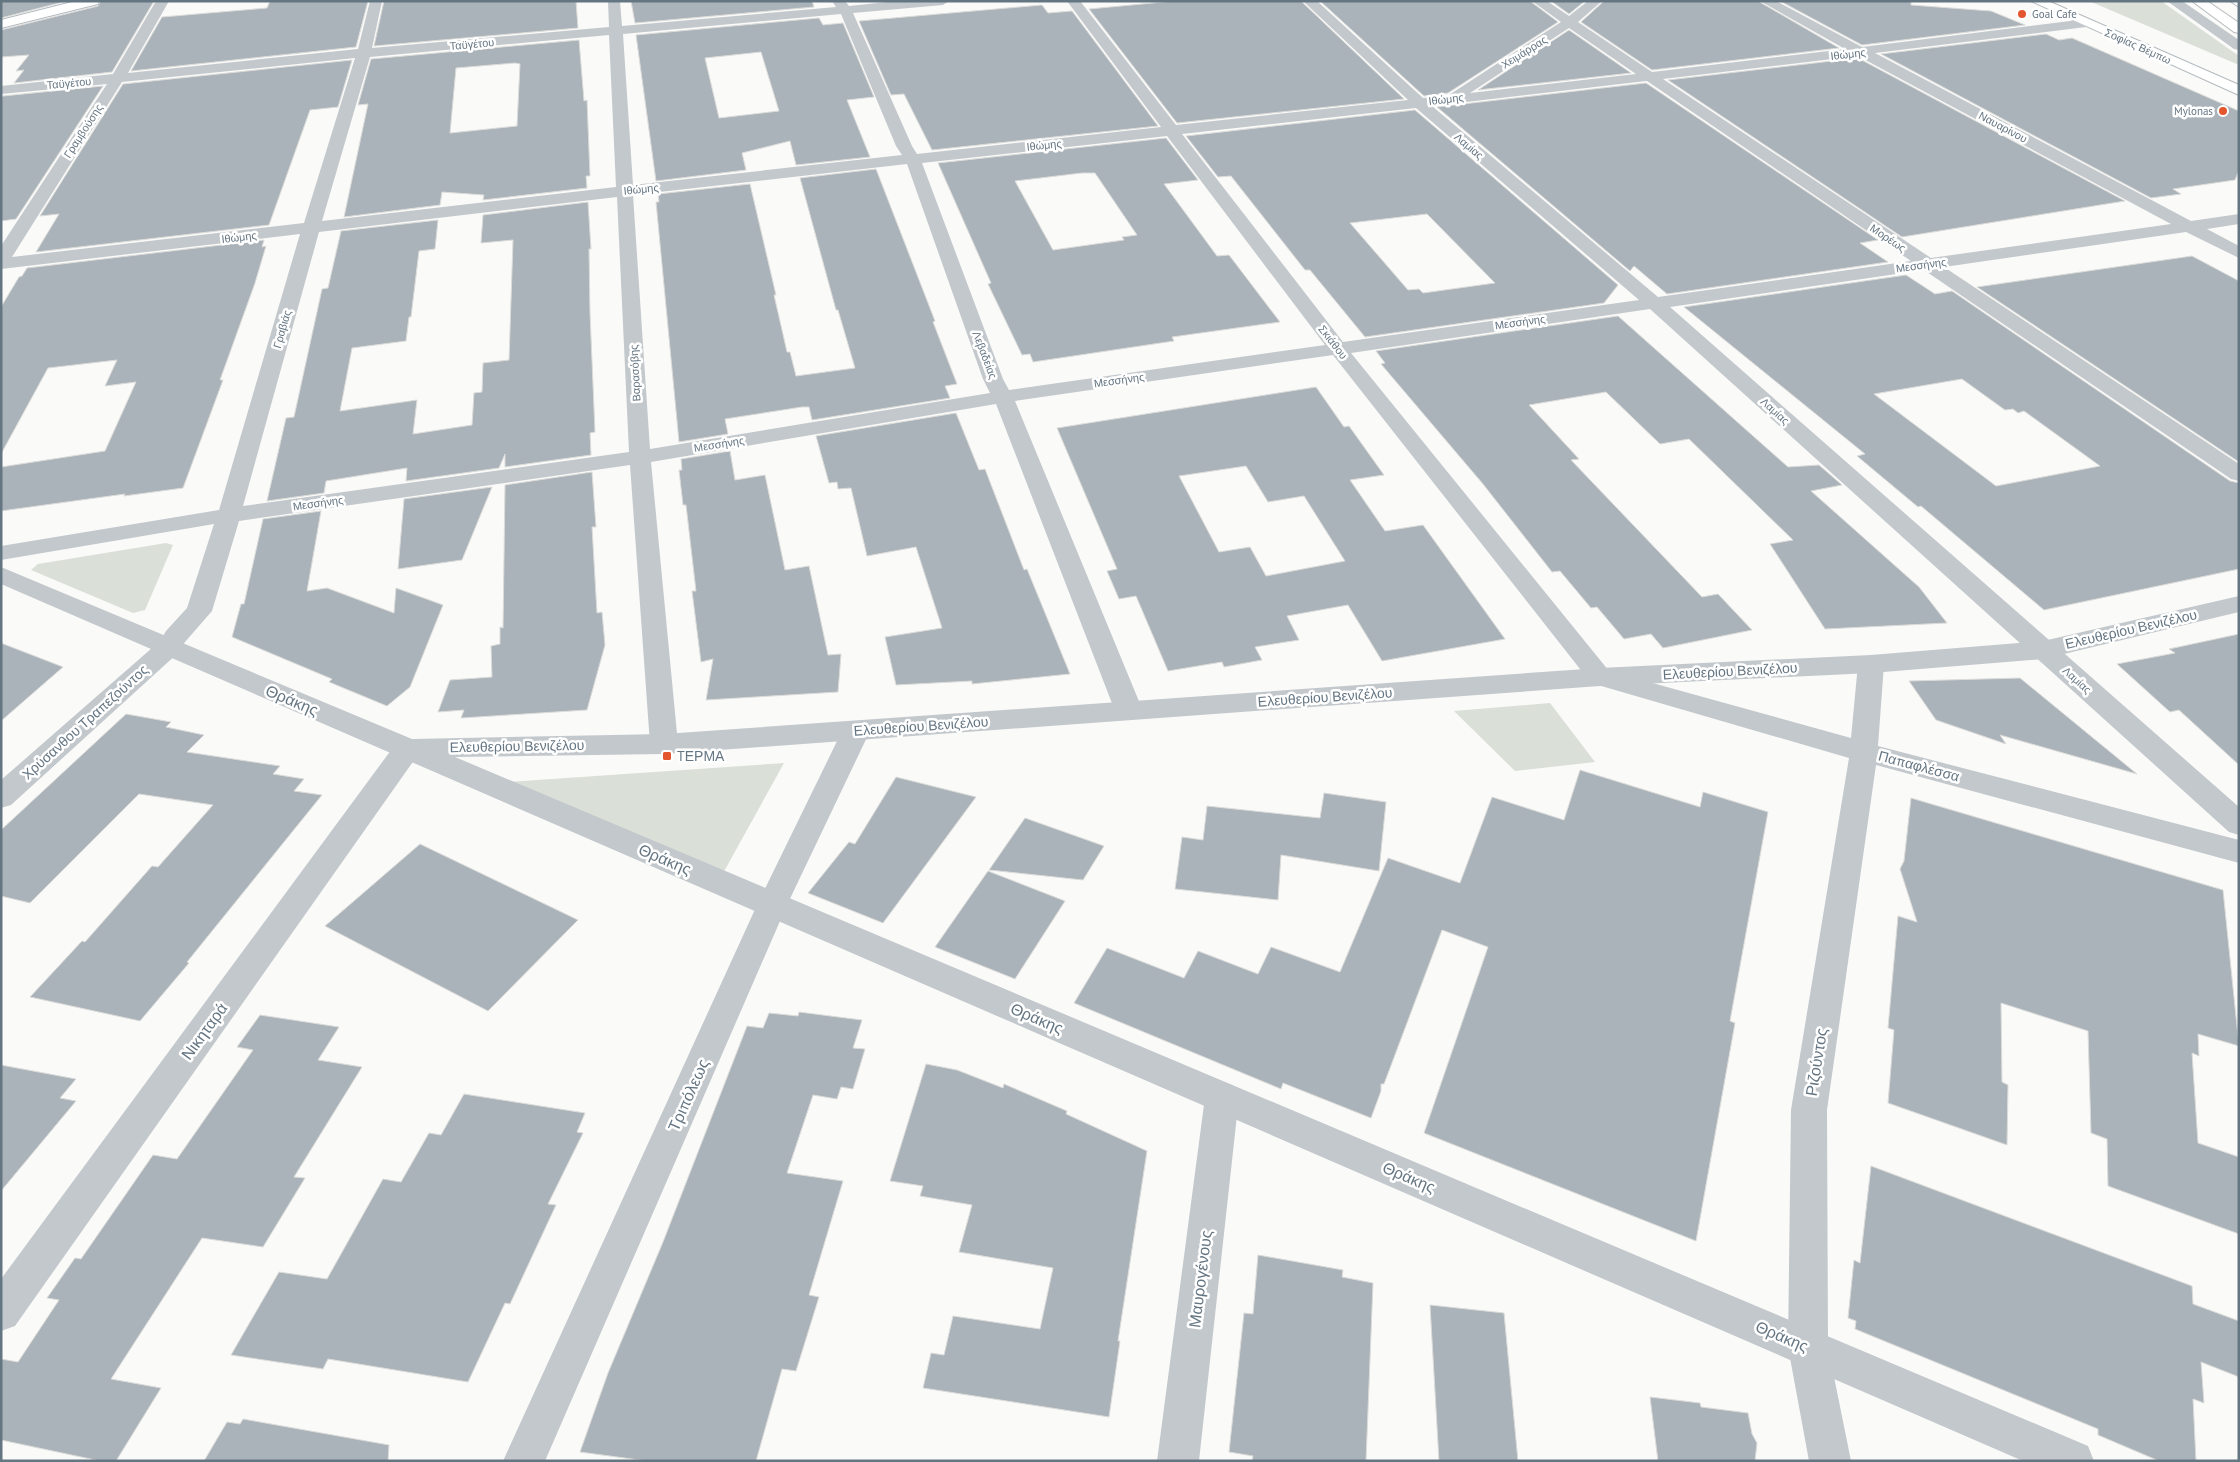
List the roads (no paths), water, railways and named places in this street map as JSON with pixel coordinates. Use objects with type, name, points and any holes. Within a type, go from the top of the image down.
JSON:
[{"type":"main road","points":[[1,24],[93,1]]},
{"type":"main road","points":[[2031,1],[2037,2]]},
{"type":"main road","points":[[2198,1],[2239,29]]},
{"type":"main road","name":"Σοφίας Βέμπω","points":[[2037,2],[2061,3],[2239,82]]},
{"type":"main road","name":"Σοφίας Βέμπω","points":[[2037,2],[2239,91]]},
{"type":"street","name":"Γραμβούσης","points":[[1,260],[117,79],[163,1]]},
{"type":"street","name":"Γραβιάς","points":[[169,647],[175,637],[199,611],[229,515],[311,228],[364,53],[376,1]]},
{"type":"street","name":"Βαρασόβης","points":[[614,1],[640,457],[664,744]]},
{"type":"street","name":"Ταϋγέτου","points":[[1,90],[364,53],[616,32],[841,5],[943,1]]},
{"type":"street","name":"Σκιάθου","points":[[1073,1],[1338,348],[1600,677]]},
{"type":"street","name":"Λαμίας","points":[[1309,1],[1419,102],[1653,302],[2239,824]]},
{"type":"street","name":"Μορέως","points":[[1538,1],[2239,474]]},
{"type":"street","name":"Χειμάρρας","points":[[1450,99],[1570,22],[1596,1]]},
{"type":"street","name":"Ναυαρίνου","points":[[1766,1],[2239,254]]},
{"type":"street","points":[[2173,1],[2239,46]]},
{"type":"street","name":"Λεβαδείας","points":[[841,5],[904,146],[913,158],[993,379],[1003,397],[1130,711]]},
{"type":"street","name":"Ιθώμης","points":[[1,264],[913,158],[1172,131],[1862,52],[2086,24]]},
{"type":"street","name":"Μεσσήνης","points":[[1,553],[229,515],[640,457],[1003,397],[2239,219]]},
{"type":"street","name":"Θράκης","points":[[1,575],[2073,1461]]},
{"type":"street","name":"Ελευθερίου Βενιζέλου","points":[[407,749],[664,744],[1600,677],[1871,664],[2043,650],[2239,604]]},
{"type":"street","name":"Χρύσανθου Τραπεζούντος","points":[[1,796],[169,647]]},
{"type":"street","name":"Ριζούντος","points":[[1830,1461],[1808,1347],[1809,1110],[1864,752],[1871,664]]},
{"type":"street","name":"Παπαφλέσσα","points":[[1600,677],[1864,752],[2239,852]]},
{"type":"street","name":"Τριπόλεως","points":[[524,1461],[772,905],[856,731]]},
{"type":"street","name":"Νικηταρά","points":[[1,1312],[407,749]]},
{"type":"street","name":"Μαυρογένους","points":[[1178,1461],[1222,1097]]},
{"type":"place","name":"Goal Cafe","points":[[2022,14]]},
{"type":"place","name":"Mylonas","points":[[2223,111]]},
{"type":"place","name":"TΕΡΜΑ","points":[[667,756]]}]
